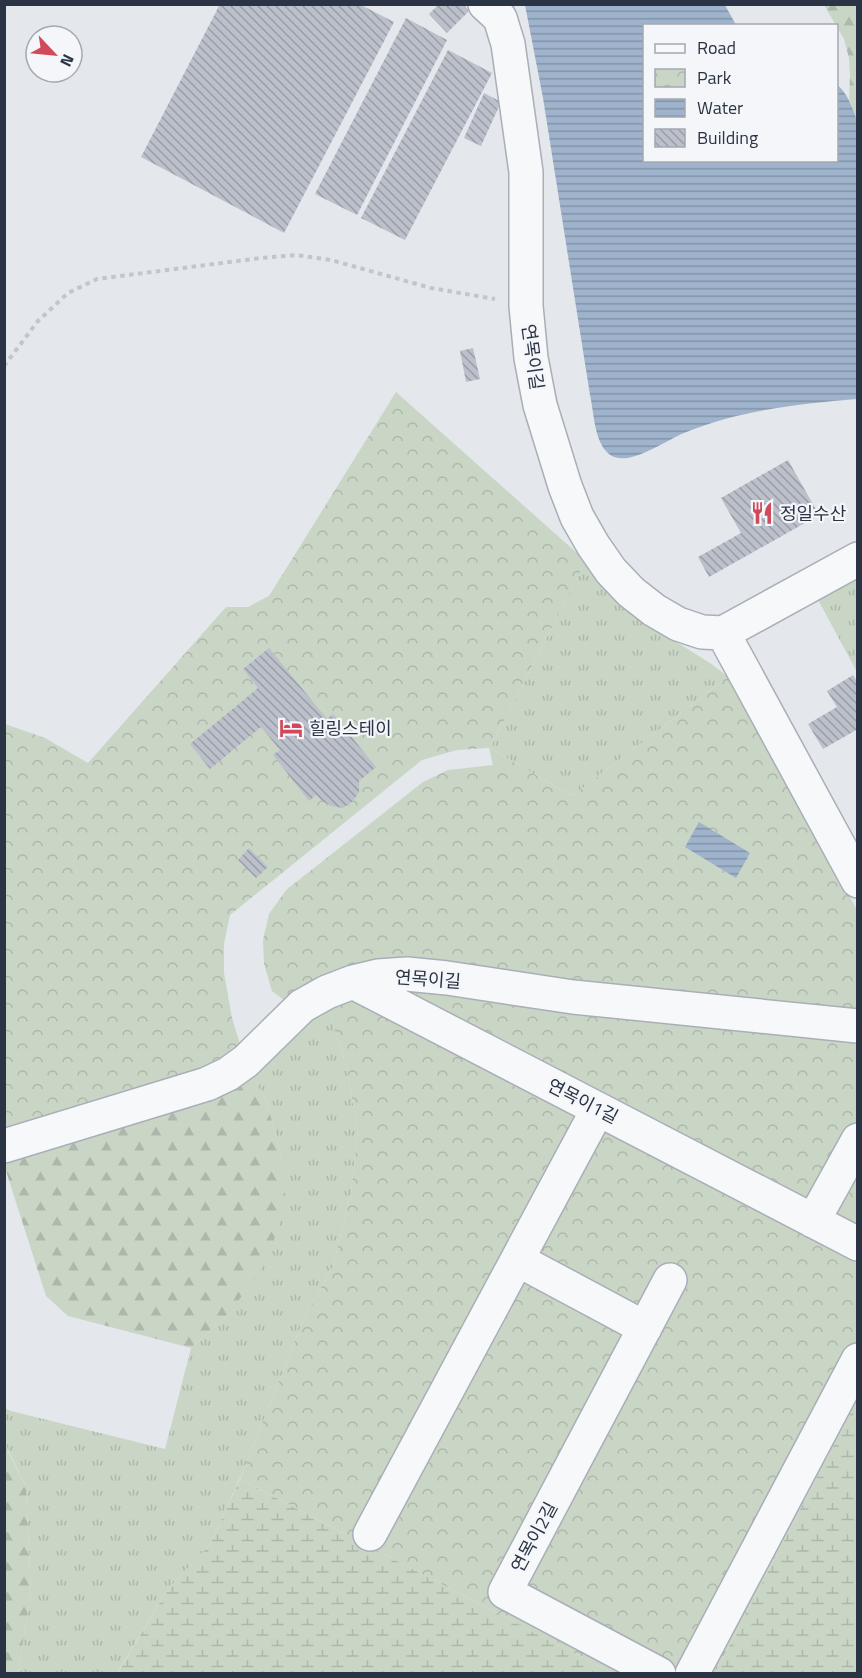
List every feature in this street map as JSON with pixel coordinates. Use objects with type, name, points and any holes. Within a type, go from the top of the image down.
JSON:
[{"type":"street","name":"연목이길","points":[[485,4],[500,18],[508,44],[526,172],[526,306],[531,358],[540,405],[565,486],[577,517],[593,545],[611,571],[631,592],[654,610],[678,624],[702,632],[723,633]]},
{"type":"street","points":[[858,560],[723,633],[858,881]]},
{"type":"street","name":"연목이길","points":[[4,1146],[207,1084],[228,1074],[246,1061],[302,1006],[327,992],[378,976],[407,974],[573,997],[858,1026]]},
{"type":"street","name":"연목이1길","points":[[353,982],[858,1244]]},
{"type":"street","points":[[370,1534],[598,1109]]},
{"type":"street","points":[[813,1221],[858,1140]]},
{"type":"street","points":[[518,1260],[645,1328]]},
{"type":"street","name":"연목이2길","points":[[659,1674],[505,1592],[670,1280]]},
{"type":"street","points":[[692,1674],[858,1360]]},
{"type":"path","points":[[4,366],[38,321],[68,293],[97,279],[261,258],[296,255],[331,260],[431,288],[526,306]]},
{"type":"green space","points":[[824,5],[857,5],[857,120],[849,99],[849,58],[838,24],[835,24]]},
{"type":"green space","points":[[396,392],[586,561],[490,748],[572,796],[728,677],[857,910],[857,1016],[425,967],[285,1001],[272,991],[264,964],[263,940],[269,914],[286,890],[423,782],[448,770],[493,765],[489,748],[457,750],[422,760],[230,915],[224,944],[224,973],[232,1018],[240,1044],[237,1056],[5,1140],[5,724],[45,738],[88,763],[226,607],[248,607],[269,596]]},
{"type":"green space","points":[[586,561],[662,633],[728,677],[572,796],[490,748]]},
{"type":"green space","points":[[857,573],[857,672],[816,596]]},
{"type":"green space","points":[[387,985],[857,1039],[857,1400],[715,1673],[612,1673],[240,1479],[304,1318],[333,1266],[351,1193],[358,1130],[346,1066],[327,1004]]},
{"type":"green space","points":[[327,1004],[346,1066],[358,1130],[351,1193],[333,1266],[304,1318],[244,1469],[210,1545],[168,1589],[117,1673],[18,1673],[31,1591],[26,1487],[5,1444],[5,1408],[165,1449],[191,1348],[229,1314],[282,1159],[267,1102],[250,1074]]},
{"type":"green space","points":[[250,1074],[267,1102],[282,1159],[286,1205],[267,1260],[229,1314],[191,1348],[68,1316],[46,1296],[5,1168],[4,1155]]},
{"type":"green space","points":[[857,1400],[857,1673],[715,1673]]},
{"type":"green space","points":[[4,1444],[26,1487],[31,1591],[18,1673],[5,1673]]},
{"type":"green space","points":[[240,1479],[612,1673],[117,1674],[168,1589],[210,1545]]},
{"type":"water","points":[[525,5],[725,5],[735,24],[643,24],[643,162],[838,162],[838,86],[844,92],[857,120],[857,399],[747,413],[684,433],[635,456],[617,458],[609,454],[597,435],[543,98]]},
{"type":"water","points":[[699,822],[750,853],[736,878],[685,847]]},
{"type":"building","points":[[220,4],[359,4],[394,22],[284,233],[141,157]]},
{"type":"building","points":[[439,4],[463,4],[469,11],[447,33],[429,14]]},
{"type":"building","points":[[406,18],[447,40],[357,215],[315,194]]},
{"type":"building","points":[[448,50],[492,73],[405,240],[361,218]]},
{"type":"building","points":[[484,93],[501,102],[481,146],[464,138]]},
{"type":"building","points":[[473,348],[480,379],[466,382],[460,351]]},
{"type":"building","points":[[788,460],[819,515],[709,577],[698,557],[741,533],[721,498]]},
{"type":"building","points":[[269,648],[327,719],[333,714],[376,767],[359,781],[359,792],[353,801],[343,808],[331,806],[316,795],[309,801],[273,755],[280,750],[261,727],[210,769],[190,744],[258,688],[243,669]]},
{"type":"building","points":[[853,675],[858,683],[858,729],[823,749],[808,724],[837,707],[827,691]]},
{"type":"building","points":[[249,848],[268,867],[256,878],[238,860]]},
{"type":"place","name":"정일수산","points":[[762,513]]},
{"type":"place","name":"힐링스테이","points":[[291,728]]}]
